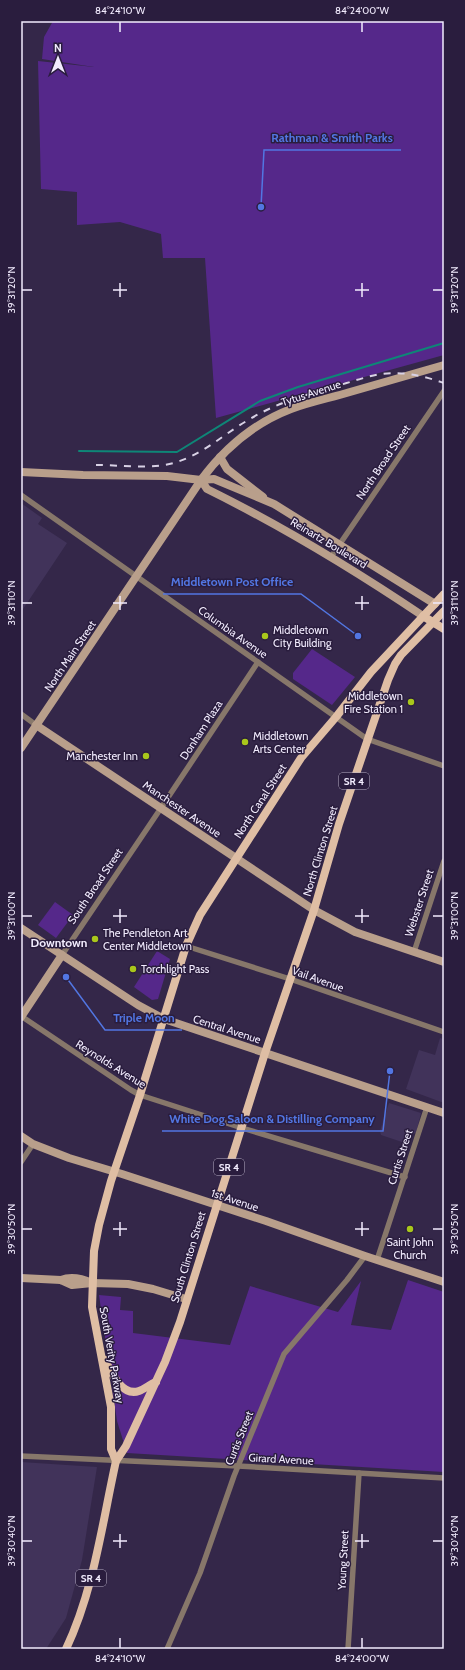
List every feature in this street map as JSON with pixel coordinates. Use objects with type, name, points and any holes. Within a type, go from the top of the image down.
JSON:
[{"type":"main road","name":"SR 4","points":[[435,604],[444,594]]},
{"type":"main road","name":"Reinartz Boulevard","points":[[435,604],[444,611]]},
{"type":"main road","name":"North Canal Street","points":[[164,1019],[186,946],[200,915],[301,758],[371,672],[435,604]]},
{"type":"main road","name":"SR 4","points":[[433,622],[444,611]]},
{"type":"main road","name":"Reinartz Boulevard","points":[[423,616],[444,629]]},
{"type":"main road","name":"North Clinton Street","points":[[265,1053],[314,910],[367,739],[394,664],[433,622]]},
{"type":"main road","name":"South Verity Parkway","points":[[66,1649],[76,1627],[87,1594],[116,1461],[110,1449],[111,1407],[92,1307],[94,1251],[99,1225],[164,1019]]},
{"type":"main road","name":"South Clinton Street","points":[[116,1461],[126,1446],[170,1349],[265,1053]]},
{"type":"main road","points":[[101,1353],[116,1380],[123,1388],[131,1392],[139,1391],[156,1382]]},
{"type":"street","name":"Tytus Avenue","points":[[136,576],[201,480],[220,457],[246,434],[259,425],[290,409],[444,365]]},
{"type":"street","name":"North Broad Street","points":[[340,544],[444,391]]},
{"type":"street","points":[[220,457],[227,469],[274,504]]},
{"type":"street","name":"Reinartz Boulevard","points":[[21,472],[82,475],[167,476],[201,480],[214,479],[274,504],[435,604]]},
{"type":"street","name":"Reinartz Boulevard","points":[[201,480],[207,488],[281,527],[423,616]]},
{"type":"street","name":"Columbia Avenue","points":[[21,495],[367,739],[444,766]]},
{"type":"street","points":[[331,557],[340,544]]},
{"type":"street","name":"North Main Street","points":[[21,748],[136,576]]},
{"type":"street","name":"Donham Plaza","points":[[161,808],[258,662]]},
{"type":"street","name":"Manchester Avenue","points":[[21,714],[314,910],[355,932],[444,962]]},
{"type":"street","name":"South Broad Street","points":[[21,1016],[161,808]]},
{"type":"street","name":"Webster Street","points":[[414,952],[444,861]]},
{"type":"street","name":"Central Avenue","points":[[21,928],[138,1004],[164,1019],[444,1113]]},
{"type":"street","name":"Vail Avenue","points":[[186,946],[290,979],[444,1032]]},
{"type":"street","name":"Reynolds Avenue","points":[[21,1016],[140,1095],[242,1128],[405,1177]]},
{"type":"street","name":"Curtis Street","points":[[377,1260],[427,1107]]},
{"type":"street","name":"1st Avenue","points":[[21,1136],[33,1144],[69,1158],[266,1221],[444,1282]]},
{"type":"street","points":[[21,1162],[33,1144]]},
{"type":"street","name":"Curtis Street","points":[[167,1649],[200,1573],[238,1466],[284,1354],[342,1286],[365,1256]]},
{"type":"street","points":[[21,1278],[61,1280],[68,1277],[84,1279],[92,1283],[136,1285],[186,1299]]},
{"type":"street","name":"Girard Avenue","points":[[21,1456],[238,1466],[444,1478]]},
{"type":"street","name":"Young Street","points":[[348,1649],[359,1473]]},
{"type":"shaded area","points":[[53,21],[444,21],[444,355],[216,418],[205,258],[163,258],[161,234],[120,222],[77,225],[77,192],[41,189],[38,61],[94,67],[42,59],[44,37]]},
{"type":"shaded area","points":[[21,503],[42,518],[38,524],[67,543],[21,612]]},
{"type":"shaded area","points":[[312,649],[355,677],[332,705],[293,679],[293,673]]},
{"type":"shaded area","points":[[55,902],[73,915],[56,938],[38,925]]},
{"type":"shaded area","points":[[157,951],[170,959],[158,999],[152,1000],[134,987]]},
{"type":"shaded area","points":[[440,1038],[444,1039],[444,1103],[406,1089],[419,1050],[435,1055]]},
{"type":"shaded area","points":[[389,1103],[421,1113],[416,1133],[412,1134],[408,1144],[381,1135],[380,1131]]},
{"type":"shaded area","points":[[408,1280],[444,1292],[444,1472],[127,1453],[117,1421],[99,1295],[121,1297],[120,1310],[133,1311],[133,1333],[230,1345],[250,1286],[338,1312],[361,1281],[351,1325],[391,1330]]},
{"type":"shaded area","points":[[21,1462],[97,1467],[82,1560],[66,1618],[46,1649],[21,1649]]},
{"type":"waterway","points":[[79,451],[177,452],[260,401],[298,387],[444,343]]},
{"type":"railway","points":[[96,465],[157,466],[177,462],[197,453],[241,424],[283,403],[371,376],[397,373],[421,376],[444,383]]},
{"type":"place","name":"Rathman & Smith Parks","points":[[261,207]]},
{"type":"place","name":"Middletown City Building","points":[[265,636]]},
{"type":"place","name":"Middletown Post Office","points":[[358,636]]},
{"type":"place","name":"Middletown Fire Station 1","points":[[411,702]]},
{"type":"place","name":"Middletown Arts Center","points":[[245,742]]},
{"type":"place","name":"Manchester Inn","points":[[146,756]]},
{"type":"place","name":"The Pendleton Art Center Middletown","points":[[95,939]]},
{"type":"place","name":"Torchlight Pass","points":[[133,969]]},
{"type":"place","name":"Triple Moon","points":[[66,977]]},
{"type":"place","name":"White Dog Saloon & Distilling Company","points":[[390,1071]]},
{"type":"place","name":"Saint John Church","points":[[410,1229]]},
{"type":"district","name":"Downtown","points":[[59,943]]}]
